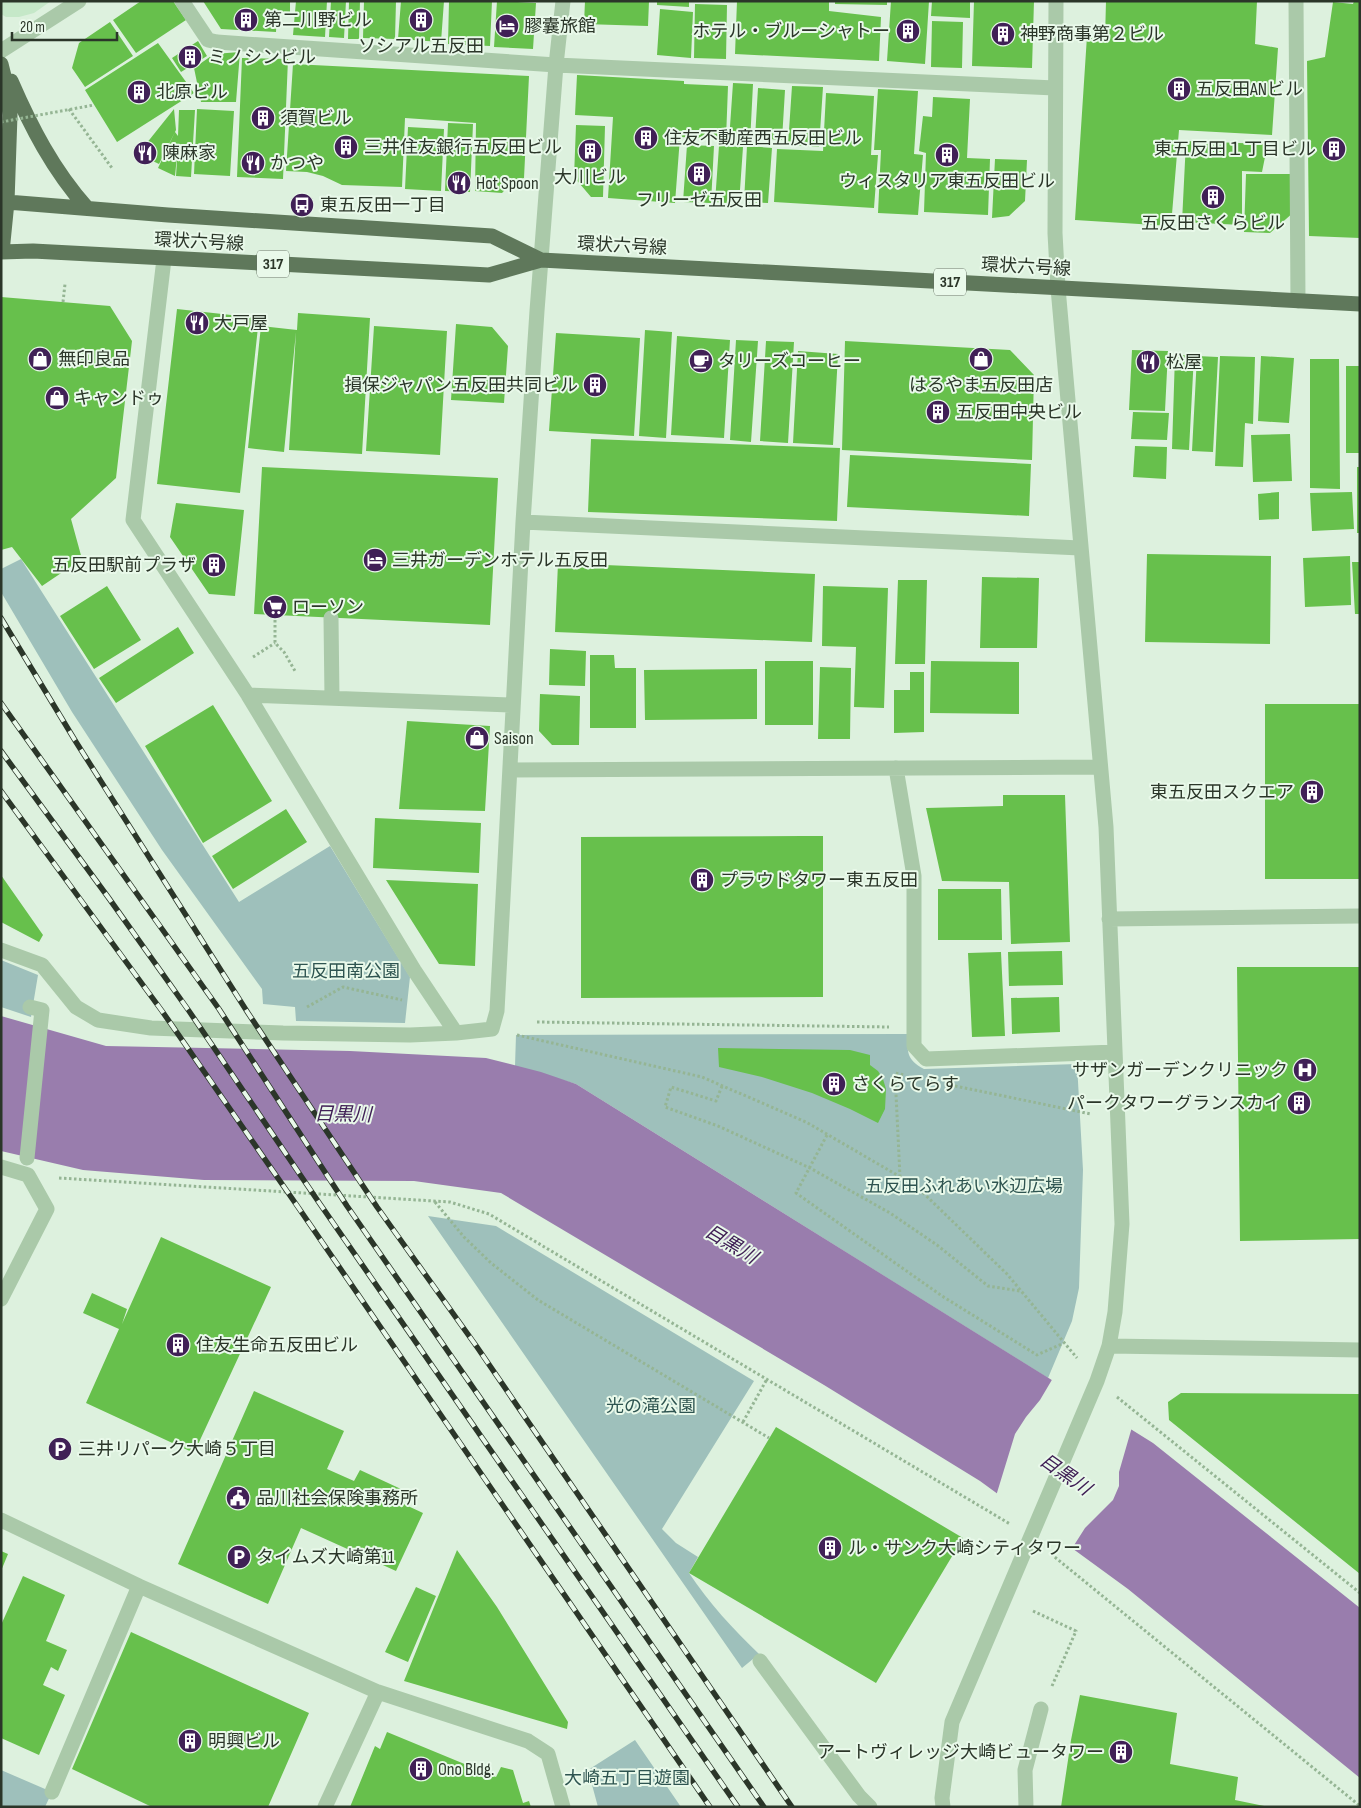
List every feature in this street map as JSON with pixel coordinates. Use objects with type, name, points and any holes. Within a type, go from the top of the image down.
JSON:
[{"type":"main road","points":[[1,59],[30,123],[51,161],[86,208]]},
{"type":"main road","name":"環状六号線","points":[[1,64],[7,88],[10,115],[9,154],[1,252],[33,251],[489,275],[541,260],[1360,304]]},
{"type":"main road","points":[[1,167],[9,154]]},
{"type":"main road","name":"環状六号線","points":[[4,202],[168,215],[492,236],[541,260]]},
{"type":"street","points":[[1,51],[79,1]]},
{"type":"street","points":[[182,1],[208,40],[217,42],[556,64],[1055,88]]},
{"type":"street","points":[[1,950],[42,965],[76,1007],[98,1020],[150,1028],[410,1035],[492,1029],[497,1012],[523,522],[541,260],[556,64],[563,1]]},
{"type":"street","points":[[943,1807],[942,1798],[952,1722],[1094,1387],[1109,1346],[1115,1312],[1122,1224],[1106,828],[1080,548],[1055,233],[1056,1]]},
{"type":"street","points":[[1296,1],[1298,301]]},
{"type":"street","points":[[164,259],[133,520],[248,695],[414,970],[456,1033]]},
{"type":"street","points":[[523,522],[1080,548]]},
{"type":"street","points":[[331,618],[332,698]]},
{"type":"street","points":[[248,695],[513,705]]},
{"type":"street","points":[[510,770],[1099,767]]},
{"type":"street","points":[[896,768],[914,876],[914,1046],[926,1059],[1115,1052]]},
{"type":"street","points":[[1109,918],[1360,916]]},
{"type":"street","points":[[27,1158],[42,1010],[30,1007]]},
{"type":"street","points":[[1,1167],[28,1175],[47,1209],[1,1299]]},
{"type":"street","points":[[1109,1346],[1360,1350]]},
{"type":"street","points":[[1,1520],[139,1586],[378,1692],[528,1741],[548,1754],[564,1807]]},
{"type":"street","points":[[52,1792],[139,1586]]},
{"type":"street","points":[[760,1661],[859,1796],[870,1807]]},
{"type":"street","points":[[325,1807],[378,1692]]},
{"type":"street","points":[[1026,1807],[1025,1770],[1041,1709]]},
{"type":"path","points":[[1,122],[94,105]]},
{"type":"path","points":[[69,109],[112,168]]},
{"type":"path","points":[[63,302],[65,284]]},
{"type":"path","points":[[274,615],[275,643],[284,652],[311,697]]},
{"type":"path","points":[[304,1008],[343,987],[404,1000]]},
{"type":"path","points":[[537,1022],[890,1027]]},
{"type":"path","points":[[492,1029],[702,1077],[806,1122],[916,1186],[1007,1274],[1064,1343],[1094,1387],[1360,1593]]},
{"type":"path","points":[[900,1178],[895,1073],[914,1077]]},
{"type":"path","points":[[951,1085],[1091,1114]]},
{"type":"path","points":[[722,1086],[716,1101],[671,1087],[665,1107],[726,1129],[810,1168],[890,1213],[937,1245],[988,1286],[1020,1291]]},
{"type":"path","points":[[827,1135],[796,1193],[942,1296],[1037,1355],[1064,1343]]},
{"type":"path","points":[[28,1175],[450,1202],[489,1214],[767,1379],[1033,1533],[1360,1806]]},
{"type":"path","points":[[434,1201],[464,1237],[491,1263],[538,1300],[769,1438]]},
{"type":"path","points":[[742,1422],[767,1379]]},
{"type":"path","points":[[1033,1611],[1076,1631],[1041,1709]]},
{"type":"green space","name":"五反田南公園","points":[[21,559],[239,902],[330,846],[410,977],[405,1023],[296,1021],[295,1007],[263,1004],[262,989],[162,850],[72,712],[1,592],[1,569]]},
{"type":"green space","points":[[1,960],[38,975],[31,1017],[1,1007]]},
{"type":"green space","name":"五反田ふれあい水辺広場","points":[[907,1034],[909,1055],[914,1062],[924,1069],[1077,1064],[1083,1170],[1079,1288],[1072,1321],[1048,1378],[576,1084],[515,1066],[516,1035]]},
{"type":"green space","name":"光の滝公園","points":[[428,1216],[496,1226],[754,1381],[662,1529],[676,1543],[698,1557],[689,1573],[722,1615],[759,1654],[742,1668]]},
{"type":"green space","name":"大崎五丁目遊園","points":[[635,1740],[681,1807],[598,1807],[588,1770]]},
{"type":"green space","points":[[1,1770],[52,1792],[45,1807],[1,1807]]},
{"type":"shaded area","points":[[1,1],[51,1],[34,13],[19,17],[6,17],[1,14]]},
{"type":"water","name":"目黒川","points":[[1,1016],[106,1046],[350,1051],[486,1058],[541,1072],[576,1084],[1153,1443],[1360,1608],[1360,1778],[1128,1589],[980,1481],[824,1385],[501,1193],[414,1181],[204,1180],[83,1170],[1,1151]]},
{"type":"pier","points":[[1053,1378],[1132,1427],[1119,1472],[1119,1486],[1113,1500],[1085,1528],[1071,1550],[996,1496],[1015,1434],[1040,1400]]},
{"type":"building","points":[[141,1],[173,1],[186,20],[136,53],[113,20]]},
{"type":"building","name":"第二川野ビル","points":[[203,1],[290,1],[290,12],[277,11],[276,32],[221,29]]},
{"type":"building","points":[[296,1],[327,1],[325,37],[293,35]]},
{"type":"building","points":[[331,1],[346,1],[344,38],[329,37]]},
{"type":"building","points":[[349,1],[360,1],[359,39],[348,39]]},
{"type":"building","points":[[364,1],[396,1],[395,39],[363,38]]},
{"type":"building","name":"ソシアル五反田","points":[[401,1],[444,1],[441,42],[398,39]]},
{"type":"building","points":[[449,1],[492,1],[490,46],[448,44]]},
{"type":"building","points":[[497,1],[536,3],[533,49],[494,47]]},
{"type":"building","points":[[585,1],[649,1],[648,26],[584,24]]},
{"type":"building","points":[[657,1],[689,1],[689,7],[657,5]]},
{"type":"building","points":[[737,1],[829,1],[829,11],[881,17],[879,61],[735,54]]},
{"type":"building","points":[[835,1],[887,1],[887,5],[835,4]]},
{"type":"building","name":"ホテル・ブルーシャトー","points":[[891,1],[929,1],[925,64],[887,61]]},
{"type":"building","points":[[932,1],[970,1],[970,18],[931,16]]},
{"type":"building","name":"神野商事第２ビル","points":[[974,1],[1034,1],[1032,68],[972,66]]},
{"type":"building","name":"五反田ANビル","points":[[1106,1],[1257,1],[1255,44],[1278,48],[1272,135],[1179,130],[1171,226],[1075,220],[1087,36],[1105,39]]},
{"type":"building","name":"東五反田１丁目ビル","points":[[1354,1],[1360,1],[1360,238],[1309,236],[1307,61],[1325,57],[1333,2],[1353,4]]},
{"type":"building","points":[[695,4],[727,5],[726,59],[694,58]]},
{"type":"building","points":[[660,9],[693,12],[691,58],[657,55]]},
{"type":"building","points":[[932,21],[963,22],[962,68],[931,67]]},
{"type":"building","points":[[110,22],[133,56],[85,87],[72,68],[79,43]]},
{"type":"building","name":"ミノシンビル","points":[[198,41],[207,56],[181,72],[172,58]]},
{"type":"building","name":"北原ビル","points":[[158,43],[194,93],[117,142],[85,90]]},
{"type":"building","points":[[240,52],[236,102],[201,102],[194,68],[214,54]]},
{"type":"building","name":"須賀ビル","points":[[242,58],[288,59],[283,179],[237,177]]},
{"type":"building","name":"三井住友銀行五反田ビル","points":[[293,64],[529,76],[524,178],[514,180],[502,193],[475,191],[476,123],[405,118],[402,187],[342,185],[323,176],[307,172],[286,171]]},
{"type":"building","name":"住友不動産西五反田ビル","points":[[577,75],[684,81],[684,84],[728,86],[726,139],[680,137],[675,203],[608,198],[613,117],[575,115]]},
{"type":"building","points":[[733,83],[753,84],[750,143],[729,141]]},
{"type":"building","points":[[792,86],[823,87],[819,147],[788,145]]},
{"type":"building","points":[[758,88],[785,90],[782,140],[755,138]]},
{"type":"building","points":[[878,89],[918,91],[914,154],[923,155],[918,215],[878,213],[881,150],[874,150]]},
{"type":"building","points":[[826,93],[874,96],[871,155],[878,155],[874,208],[774,202],[777,149],[823,151]]},
{"type":"building","name":"ウィスタリア東五反田ビル","points":[[933,97],[970,99],[967,158],[990,159],[988,215],[924,212],[926,153],[919,151],[923,116],[932,117]]},
{"type":"building","points":[[174,109],[176,130],[159,164],[138,154]]},
{"type":"building","points":[[197,109],[234,111],[230,176],[194,174]]},
{"type":"building","points":[[179,110],[195,110],[191,177],[176,176],[178,146],[175,176],[158,168],[175,132],[178,136]]},
{"type":"building","points":[[448,123],[473,124],[470,192],[445,191]]},
{"type":"building","name":"大川ビル","points":[[576,125],[605,126],[603,197],[591,197],[574,177]]},
{"type":"building","points":[[408,127],[444,129],[441,191],[405,189]]},
{"type":"building","name":"五反田さくらビル","points":[[1186,141],[1266,144],[1262,172],[1242,171],[1242,225],[1182,222]]},
{"type":"building","name":"フリーゼ五反田","points":[[687,145],[714,146],[711,203],[683,202]]},
{"type":"building","points":[[719,146],[743,147],[739,204],[715,202]]},
{"type":"building","points":[[747,146],[772,148],[768,203],[744,202]]},
{"type":"building","points":[[995,159],[1027,160],[1025,201],[1009,216],[992,218]]},
{"type":"building","points":[[1246,174],[1294,174],[1294,212],[1270,233],[1244,232]]},
{"type":"building","points":[[1,297],[110,306],[132,341],[116,478],[71,519],[82,559],[42,586],[12,547],[1,550]]},
{"type":"building","points":[[177,309],[259,318],[240,493],[157,484]]},
{"type":"building","points":[[298,313],[370,318],[362,454],[289,450],[296,332],[284,452],[248,448],[261,326],[297,330]]},
{"type":"building","points":[[456,324],[492,327],[508,346],[504,403],[451,400]]},
{"type":"building","points":[[374,326],[447,331],[440,455],[366,451]]},
{"type":"building","points":[[645,330],[672,332],[666,438],[639,436]]},
{"type":"building","name":"損保ジャパン五反田共同ビル","points":[[556,333],[640,338],[634,436],[549,431]]},
{"type":"building","points":[[677,336],[730,340],[724,438],[671,435]]},
{"type":"building","points":[[736,340],[758,341],[751,442],[730,440]]},
{"type":"building","points":[[766,341],[794,342],[788,443],[760,441]]},
{"type":"building","name":"五反田中央ビル","points":[[845,341],[1010,350],[1034,375],[1032,460],[842,450]]},
{"type":"building","points":[[1132,350],[1168,351],[1165,411],[1129,410]]},
{"type":"building","points":[[798,351],[838,354],[833,445],[793,443]]},
{"type":"building","points":[[1175,355],[1194,355],[1189,450],[1172,449]]},
{"type":"building","points":[[1197,356],[1218,357],[1213,452],[1192,451]]},
{"type":"building","points":[[1220,356],[1255,357],[1253,424],[1245,423],[1243,467],[1215,466]]},
{"type":"building","points":[[1261,356],[1294,358],[1289,423],[1258,421]]},
{"type":"building","points":[[1310,359],[1339,359],[1340,489],[1310,488]]},
{"type":"building","points":[[1346,366],[1360,366],[1360,453],[1346,453]]},
{"type":"building","points":[[1133,412],[1169,413],[1167,440],[1131,439]]},
{"type":"building","points":[[1290,434],[1292,481],[1253,482],[1251,435]]},
{"type":"building","points":[[591,439],[840,448],[837,521],[588,512]]},
{"type":"building","points":[[1135,446],[1167,447],[1166,479],[1133,477]]},
{"type":"building","points":[[850,455],[1031,464],[1029,516],[847,507]]},
{"type":"building","name":"三井ガーデンホテル五反田","points":[[262,467],[498,478],[490,625],[254,614]]},
{"type":"building","points":[[1357,467],[1360,467],[1360,533],[1357,533]]},
{"type":"building","points":[[1279,492],[1279,519],[1259,520],[1258,494]]},
{"type":"building","points":[[1352,492],[1354,529],[1312,531],[1310,493]]},
{"type":"building","name":"五反田駅前プラザ","points":[[176,503],[244,510],[235,596],[209,594],[170,537]]},
{"type":"building","points":[[1147,554],[1271,556],[1270,644],[1145,642]]},
{"type":"building","points":[[1350,556],[1351,605],[1305,607],[1303,558]]},
{"type":"building","points":[[1352,562],[1360,562],[1360,614],[1355,614]]},
{"type":"building","points":[[558,563],[815,574],[812,642],[555,632]]},
{"type":"building","points":[[982,577],[1039,578],[1037,648],[980,648]]},
{"type":"building","points":[[898,580],[927,580],[925,664],[895,664]]},
{"type":"building","points":[[107,586],[141,640],[94,669],[60,616]]},
{"type":"building","points":[[823,586],[888,588],[884,708],[854,707],[856,647],[822,646]]},
{"type":"building","points":[[178,627],[194,653],[116,703],[99,678]]},
{"type":"building","points":[[550,649],[586,651],[585,686],[549,685]]},
{"type":"building","points":[[590,655],[614,655],[615,668],[636,668],[636,728],[590,728]]},
{"type":"building","points":[[765,661],[813,661],[813,725],[765,725]]},
{"type":"building","points":[[931,661],[1019,662],[1019,714],[930,713]]},
{"type":"building","points":[[820,667],[851,668],[850,739],[818,739]]},
{"type":"building","points":[[757,669],[757,719],[645,720],[644,670]]},
{"type":"building","points":[[910,672],[924,672],[924,732],[894,733],[894,690],[910,690]]},
{"type":"building","points":[[540,694],[580,696],[579,745],[552,745],[539,731]]},
{"type":"building","name":"東五反田スクエア","points":[[1265,704],[1360,704],[1360,879],[1265,879]]},
{"type":"building","points":[[213,705],[272,801],[203,843],[145,746]]},
{"type":"building","points":[[407,721],[490,726],[485,811],[399,809]]},
{"type":"building","points":[[1003,795],[1065,795],[1070,942],[1011,944],[1009,882],[942,881],[926,808],[1003,806]]},
{"type":"building","points":[[286,809],[307,842],[233,889],[212,856]]},
{"type":"building","points":[[375,818],[481,823],[479,873],[373,868]]},
{"type":"building","name":"プラウドタワー東五反田","points":[[823,836],[823,997],[581,998],[581,837]]},
{"type":"building","points":[[1,875],[43,935],[39,942],[1,922]]},
{"type":"building","points":[[386,880],[478,884],[475,966],[439,964]]},
{"type":"building","points":[[938,889],[1001,889],[1002,940],[938,940]]},
{"type":"building","points":[[1062,951],[1063,985],[1009,986],[1008,952]]},
{"type":"building","points":[[1001,952],[1005,1036],[972,1037],[968,953]]},
{"type":"building","name":"パークタワーグランスカイ","points":[[1237,967],[1360,967],[1360,1239],[1240,1241]]},
{"type":"building","points":[[1059,997],[1060,1032],[1012,1034],[1011,998]]},
{"type":"building","name":"さくらてらす","points":[[718,1048],[850,1050],[870,1055],[870,1065],[878,1071],[886,1089],[885,1109],[878,1123],[812,1093],[762,1077],[719,1067]]},
{"type":"building","name":"住友生命五反田ビル","points":[[161,1237],[271,1287],[194,1453],[86,1403],[119,1329],[83,1313],[92,1293],[127,1309],[122,1324]]},
{"type":"building","points":[[254,1391],[344,1431],[327,1469],[354,1481],[360,1470],[401,1489],[395,1500],[423,1513],[396,1571],[301,1528],[268,1604],[178,1564]]},
{"type":"building","points":[[1181,1393],[1360,1394],[1360,1574],[1169,1420],[1168,1402]]},
{"type":"building","name":"ル・サンク大崎シティタワー","points":[[776,1427],[963,1538],[876,1683],[689,1573]]},
{"type":"building","points":[[457,1550],[497,1607],[568,1722],[567,1729],[404,1681]]},
{"type":"building","points":[[1,1551],[8,1554],[1,1571]]},
{"type":"building","points":[[23,1576],[65,1595],[46,1641],[67,1650],[58,1671],[51,1667],[43,1685],[65,1695],[39,1755],[1,1738],[1,1625]]},
{"type":"building","points":[[416,1587],[436,1596],[408,1662],[385,1652]]},
{"type":"building","name":"明興ビル","points":[[131,1632],[309,1713],[268,1807],[152,1807],[72,1769]]},
{"type":"building","name":"アートヴィレッジ大崎ビュータワー","points":[[1080,1695],[1177,1713],[1170,1764],[1238,1777],[1235,1800],[1269,1807],[1061,1807]]},
{"type":"building","name":"Ono Bldg.","points":[[387,1732],[496,1777],[501,1767],[513,1770],[523,1803],[529,1801],[531,1807],[350,1807],[375,1746],[380,1749]]},
{"type":"railway","points":[[1,618],[76,742],[248,1013],[377,1207],[477,1347],[792,1807]]},
{"type":"railway","points":[[1,703],[219,1009],[347,1206],[764,1807]]},
{"type":"railway","points":[[1,751],[189,1011],[320,1204],[738,1807]]},
{"type":"railway","points":[[1,791],[162,1011],[710,1807]]},
{"type":"place","name":"第二川野ビル","points":[[246,20]]},
{"type":"place","name":"ソシアル五反田","points":[[421,20]]},
{"type":"place","name":"膠囊旅館","points":[[507,26]]},
{"type":"place","name":"ホテル・ブルーシャトー","points":[[908,31]]},
{"type":"place","name":"神野商事第２ビル","points":[[1003,34]]},
{"type":"place","name":"ミノシンビル","points":[[190,57]]},
{"type":"place","name":"五反田ANビル","points":[[1179,89]]},
{"type":"place","name":"北原ビル","points":[[139,92]]},
{"type":"place","name":"須賀ビル","points":[[263,118]]},
{"type":"place","name":"住友不動産西五反田ビル","points":[[646,138]]},
{"type":"place","name":"三井住友銀行五反田ビル","points":[[346,147]]},
{"type":"place","name":"東五反田１丁目ビル","points":[[1334,149]]},
{"type":"place","name":"大川ビル","points":[[590,151]]},
{"type":"place","name":"陳麻家","points":[[145,153]]},
{"type":"place","name":"ウィスタリア東五反田ビル","points":[[947,155]]},
{"type":"place","name":"かつや","points":[[253,163]]},
{"type":"place","name":"フリーゼ五反田","points":[[699,174]]},
{"type":"place","name":"Hot Spoon","points":[[459,183]]},
{"type":"place","name":"五反田さくらビル","points":[[1213,197]]},
{"type":"place","name":"東五反田一丁目","points":[[302,205]]},
{"type":"place","name":"大戸屋","points":[[197,323]]},
{"type":"place","name":"無印良品","points":[[40,359]]},
{"type":"place","name":"はるやま五反田店","points":[[981,359]]},
{"type":"place","name":"タリーズコーヒー","points":[[701,361]]},
{"type":"place","name":"松屋","points":[[1148,362]]},
{"type":"place","name":"損保ジャパン五反田共同ビル","points":[[595,385]]},
{"type":"place","name":"キャンドゥ","points":[[57,398]]},
{"type":"place","name":"五反田中央ビル","points":[[938,412]]},
{"type":"place","name":"三井ガーデンホテル五反田","points":[[375,560]]},
{"type":"place","name":"五反田駅前プラザ","points":[[214,565]]},
{"type":"place","name":"ローソン","points":[[275,607]]},
{"type":"place","name":"Saison","points":[[477,738]]},
{"type":"place","name":"東五反田スクエア","points":[[1312,792]]},
{"type":"place","name":"プラウドタワー東五反田","points":[[702,880]]},
{"type":"place","name":"サザンガーデンクリニック","points":[[1305,1070]]},
{"type":"place","name":"さくらてらす","points":[[834,1084]]},
{"type":"place","name":"パークタワーグランスカイ","points":[[1299,1103]]},
{"type":"place","name":"住友生命五反田ビル","points":[[178,1345]]},
{"type":"place","name":"三井リパーク大崎５丁目","points":[[60,1449]]},
{"type":"place","name":"品川社会保険事務所","points":[[238,1498]]},
{"type":"place","name":"ル・サンク大崎シティタワー","points":[[830,1548]]},
{"type":"place","name":"タイムズ大崎第11","points":[[239,1557]]},
{"type":"place","name":"明興ビル","points":[[190,1741]]},
{"type":"place","name":"アートヴィレッジ大崎ビュータワー","points":[[1121,1752]]},
{"type":"place","name":"Ono Bldg.","points":[[421,1769]]}]
